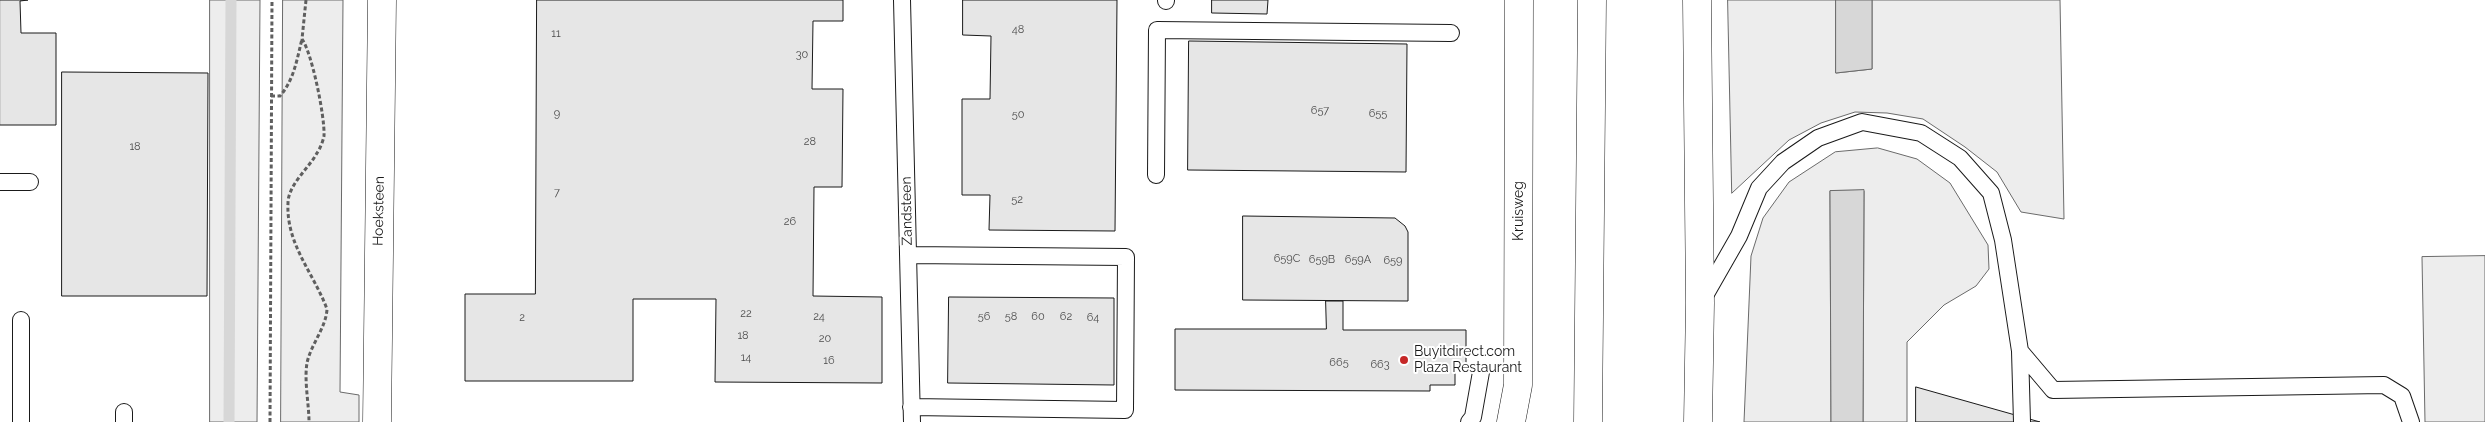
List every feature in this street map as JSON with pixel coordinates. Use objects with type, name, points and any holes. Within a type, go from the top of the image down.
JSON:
[{"type":"main road","name":"Hoeksteen","points":[[377,422],[382,0]]},
{"type":"main road","name":"Kruisweg","points":[[1511,422],[1518,385],[1519,0]]},
{"type":"main road","points":[[1588,422],[1592,0]]},
{"type":"main road","points":[[1697,0],[1700,303],[1698,422]]},
{"type":"lane","name":"Zandsteen","points":[[902,0],[912,415]]},
{"type":"lane","points":[[1156,175],[1157,30],[1451,33]]},
{"type":"lane","points":[[1700,303],[1739,236],[1759,188],[1783,162],[1818,138],[1862,122],[1921,133],[1960,158],[1991,194],[2003,240],[2020,351],[2022,422]]},
{"type":"lane","points":[[0,182],[30,182]]},
{"type":"lane","points":[[908,255],[1126,257],[1125,410],[912,415]]},
{"type":"lane","points":[[21,320],[21,422]]},
{"type":"lane","points":[[2020,351],[2053,390],[2384,385],[2402,396],[2410,422]]},
{"type":"lane","points":[[1469,422],[1473,417],[1481,372]]},
{"type":"path","points":[[270,422],[272,0]]},
{"type":"path","points":[[271,96],[280,96],[293,73],[302,39],[306,0]]},
{"type":"path","points":[[302,39],[306,45],[322,113],[324,137],[317,153],[288,200],[291,236],[327,309],[326,321],[315,339],[307,365],[309,422]]},
{"type":"shaded area","points":[[210,0],[260,0],[257,422],[210,422]]},
{"type":"shaded area","points":[[283,0],[343,0],[340,392],[359,395],[359,422],[281,422]]},
{"type":"shaded area","points":[[1728,0],[1836,0],[1836,73],[1872,69],[1872,0],[2060,0],[2064,219],[2021,212],[1997,172],[1965,147],[1923,119],[1887,113],[1855,112],[1821,123],[1789,140],[1732,193]]},
{"type":"shaded area","points":[[1836,0],[1872,0],[1872,69],[1836,73]]},
{"type":"shaded area","points":[[1878,148],[1917,159],[1950,183],[1988,245],[1989,269],[1976,286],[1944,305],[1907,342],[1907,422],[1863,422],[1864,191],[1830,191],[1831,422],[1744,422],[1751,256],[1763,218],[1789,182],[1835,152]]},
{"type":"shaded area","points":[[1864,190],[1863,422],[1831,422],[1830,191]]},
{"type":"shaded area","points":[[2485,256],[2485,422],[2425,422],[2422,257]]},
{"type":"building","points":[[0,0],[28,0],[20,1],[21,33],[56,33],[56,125],[0,125]]},
{"type":"building","points":[[537,0],[843,0],[843,21],[813,21],[812,89],[843,89],[842,187],[814,187],[813,296],[882,297],[882,383],[715,382],[716,299],[633,299],[633,381],[465,381],[465,294],[535,294]]},
{"type":"building","points":[[963,0],[1117,0],[1115,231],[989,230],[990,195],[962,195],[962,99],[990,99],[991,36],[963,35]]},
{"type":"building","points":[[1212,0],[1268,0],[1267,14],[1212,13]]},
{"type":"building","points":[[1189,41],[1407,44],[1406,172],[1188,170]]},
{"type":"building","points":[[62,72],[208,73],[207,296],[62,296]]},
{"type":"building","points":[[1243,216],[1395,218],[1405,226],[1408,232],[1408,301],[1243,300]]},
{"type":"building","points":[[949,297],[1114,298],[1114,385],[948,383]]},
{"type":"building","points":[[1326,301],[1343,301],[1343,330],[1466,330],[1466,367],[1455,366],[1455,385],[1430,385],[1430,391],[1175,390],[1175,329],[1326,329]]},
{"type":"building","points":[[1916,387],[2040,422],[1916,422]]},
{"type":"waterway","points":[[229,422],[231,0]]},
{"type":"place","name":"Buyitdirect.com Plaza Restaurant","points":[[1404,360]]}]
